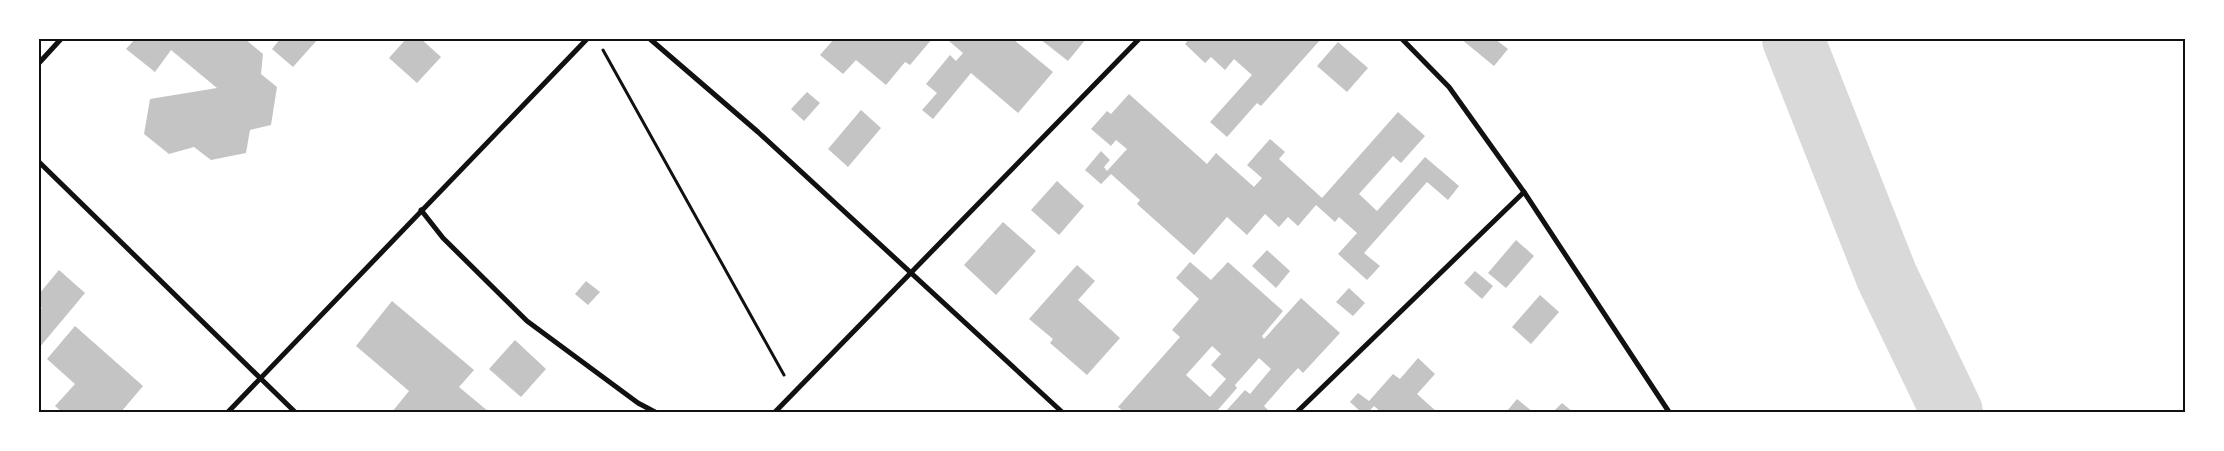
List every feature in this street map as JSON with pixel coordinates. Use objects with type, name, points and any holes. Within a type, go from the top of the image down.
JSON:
[{"type":"street","points":[[39,63],[61,39]]},
{"type":"street","points":[[228,412],[587,39]]},
{"type":"street","points":[[650,39],[758,132],[1062,412]]},
{"type":"street","points":[[775,412],[1139,39]]},
{"type":"street","points":[[1402,39],[1449,87],[1524,192],[1669,412]]},
{"type":"street","points":[[39,162],[295,412]]},
{"type":"street","points":[[1297,412],[1524,192]]},
{"type":"street","points":[[421,210],[443,238],[527,320],[638,403],[655,412]]},
{"type":"path","points":[[602,47],[794,393]]},
{"type":"building","points":[[135,39],[245,39],[263,54],[261,74],[277,87],[271,125],[250,130],[246,153],[211,160],[194,147],[169,154],[144,134],[150,99],[217,88],[171,50],[155,72],[126,49]]},
{"type":"building","points":[[280,39],[318,39],[293,67],[272,49]]},
{"type":"building","points":[[406,39],[421,39],[441,57],[417,83],[389,58]]},
{"type":"building","points":[[834,39],[932,39],[910,65],[905,62],[886,85],[856,60],[843,74],[820,55]]},
{"type":"building","points":[[951,39],[1013,39],[1053,72],[1018,113],[971,73],[933,119],[922,110],[937,93],[926,84],[950,55],[956,61],[963,53],[949,41]]},
{"type":"building","points":[[1040,39],[1086,39],[1068,61]]},
{"type":"building","points":[[1189,39],[1321,39],[1261,106],[1257,103],[1227,137],[1210,122],[1252,75],[1234,59],[1225,70],[1211,57],[1205,63],[1185,44]]},
{"type":"building","points":[[1461,39],[1495,39],[1508,49],[1494,66]]},
{"type":"building","points":[[1338,42],[1368,68],[1347,92],[1317,66]]},
{"type":"building","points":[[807,92],[820,103],[804,121],[791,109]]},
{"type":"building","points":[[1129,94],[1207,164],[1216,153],[1254,187],[1262,178],[1247,165],[1270,139],[1285,152],[1279,159],[1322,198],[1398,112],[1425,136],[1401,163],[1393,156],[1359,194],[1377,211],[1425,157],[1459,186],[1448,200],[1427,182],[1364,253],[1380,266],[1367,280],[1338,254],[1357,233],[1339,217],[1335,222],[1316,205],[1298,226],[1288,217],[1279,227],[1265,214],[1247,235],[1227,217],[1194,255],[1137,204],[1140,200],[1111,174],[1101,184],[1085,170],[1101,151],[1110,160],[1104,167],[1107,171],[1127,149],[1116,140],[1111,146],[1091,129],[1107,111],[1111,114]]},
{"type":"building","points":[[861,110],[881,128],[848,167],[828,149]]},
{"type":"building","points":[[1057,181],[1084,206],[1059,235],[1031,210]]},
{"type":"building","points":[[1003,222],[1036,251],[996,295],[964,265]]},
{"type":"building","points":[[1516,240],[1534,256],[1506,288],[1488,273]]},
{"type":"building","points":[[1267,250],[1290,271],[1276,288],[1252,266]]},
{"type":"building","points":[[1190,262],[1211,280],[1228,262],[1283,311],[1262,336],[1264,339],[1301,298],[1340,333],[1303,373],[1298,368],[1285,382],[1264,406],[1268,412],[1225,412],[1245,390],[1250,394],[1271,369],[1259,358],[1235,385],[1237,388],[1216,412],[1124,412],[1118,407],[1180,337],[1172,330],[1199,299],[1176,278]],"holes":[[[1212,346],[1221,354],[1211,365],[1226,379],[1210,397],[1186,375]]]},
{"type":"building","points":[[1077,265],[1095,281],[1078,300],[1120,338],[1087,375],[1050,343],[1053,339],[1029,319]]},
{"type":"building","points":[[59,270],[85,293],[39,348],[39,312],[42,308],[39,306],[39,294]]},
{"type":"building","points":[[1475,271],[1493,286],[1482,299],[1464,283]]},
{"type":"building","points":[[586,281],[600,292],[588,305],[575,294]]},
{"type":"building","points":[[1349,288],[1365,303],[1353,316],[1336,302]]},
{"type":"building","points":[[1540,295],[1559,312],[1531,344],[1512,327]]},
{"type":"building","points":[[392,301],[474,370],[459,387],[489,412],[392,412],[409,391],[356,346]]},
{"type":"building","points":[[75,326],[143,386],[121,412],[62,412],[55,406],[75,384],[47,359]]},
{"type":"building","points":[[515,340],[546,369],[521,397],[489,369]]},
{"type":"building","points":[[1418,358],[1435,374],[1417,394],[1437,412],[1381,412],[1374,406],[1368,412],[1361,412],[1350,402],[1358,393],[1369,401],[1393,374],[1400,379]]},
{"type":"building","points":[[1517,399],[1533,412],[1508,412]]},
{"type":"building","points":[[1562,403],[1573,412],[1553,412]]},
{"type":"waterway","points":[[1793,39],[1887,277],[1952,412]]}]
